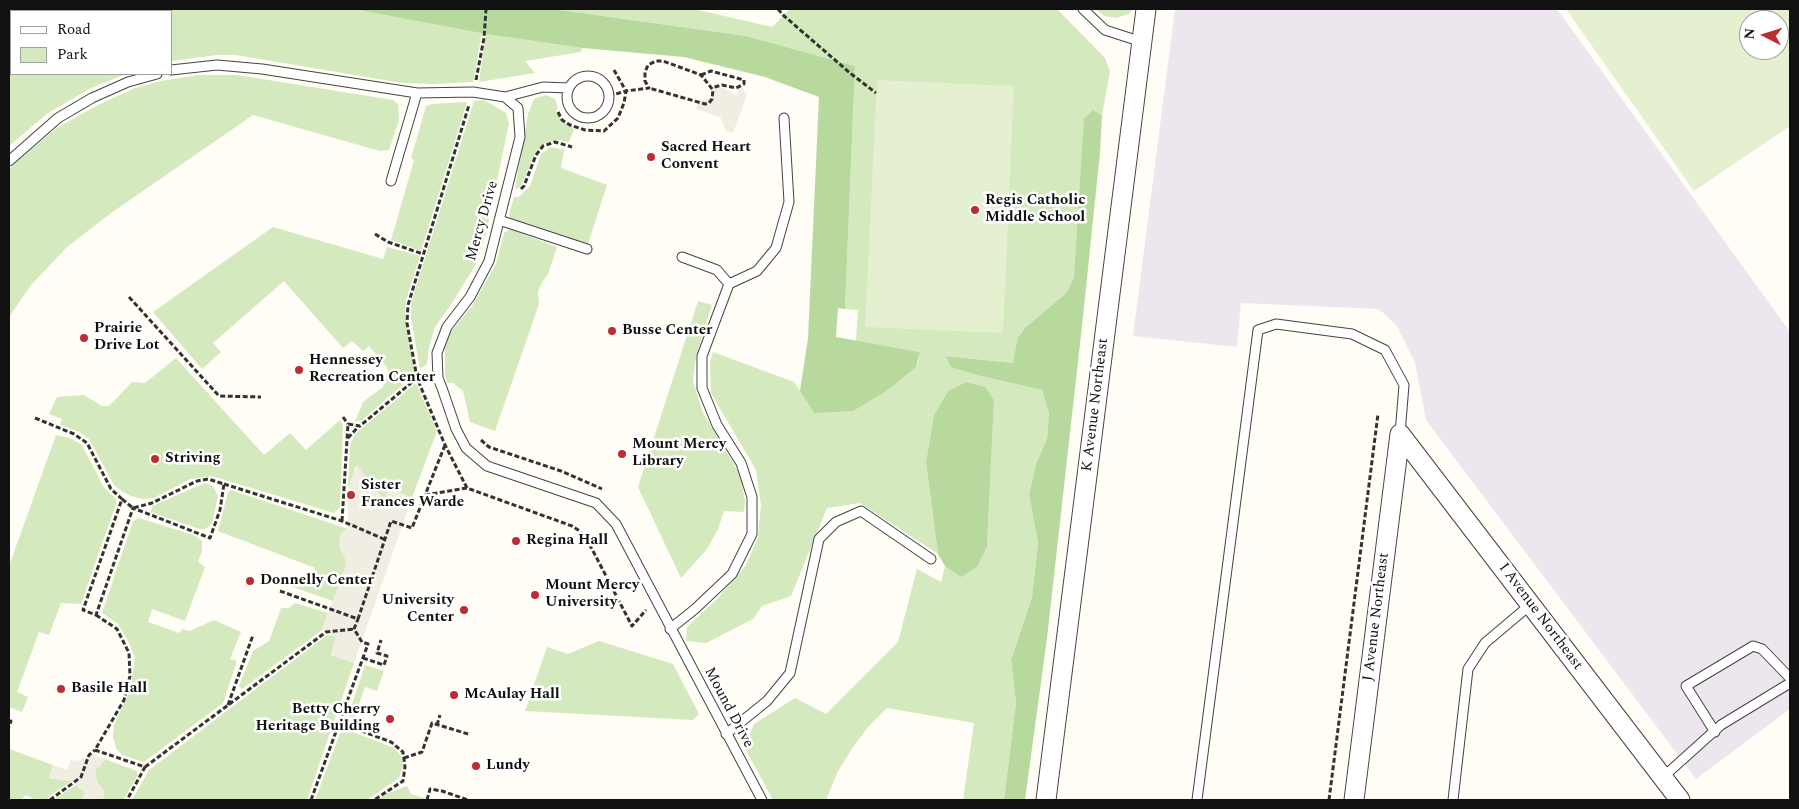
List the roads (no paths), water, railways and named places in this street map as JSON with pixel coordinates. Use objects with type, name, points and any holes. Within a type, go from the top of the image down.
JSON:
[{"type":"street","name":"K Avenue Northeast","points":[[1046,800],[1146,9]]},
{"type":"street","name":"I Avenue Northeast","points":[[1400,434],[1680,800]]},
{"type":"street","name":"J Avenue Northeast","points":[[1354,800],[1400,434]]},
{"type":"lane","points":[[1083,9],[1104,30],[1142,42]]},
{"type":"lane","points":[[172,70],[217,65],[262,69],[417,93],[473,92],[505,97],[543,87],[569,88]]},
{"type":"lane","points":[[9,161],[58,118],[92,98],[128,82],[153,75]]},
{"type":"lane","points":[[592,76],[604,84],[609,96],[605,109],[599,115],[589,118],[581,117],[572,111],[568,103],[569,88],[581,77],[592,76]]},
{"type":"lane","points":[[391,181],[417,93]]},
{"type":"lane","name":"Mercy Drive","points":[[505,97],[518,108],[520,137],[489,261],[470,297],[447,327],[437,353],[438,378],[456,429],[466,448],[487,466],[596,502],[616,524],[670,629]]},
{"type":"lane","points":[[670,629],[695,609],[732,574],[752,534],[752,497],[741,463],[717,425],[702,388],[702,356],[729,284],[757,271],[776,248],[788,202],[784,118]]},
{"type":"lane","points":[[499,220],[587,249]]},
{"type":"lane","points":[[682,257],[717,270],[729,284]]},
{"type":"lane","points":[[1197,800],[1258,330],[1276,324],[1352,334],[1385,350],[1404,385],[1400,434]]},
{"type":"lane","points":[[726,734],[767,701],[790,673],[819,539],[836,522],[861,511],[931,559]]},
{"type":"lane","points":[[1453,800],[1468,669],[1486,643],[1530,605]]},
{"type":"lane","name":"Mound Drive","points":[[670,629],[762,800]]},
{"type":"lane","points":[[1715,732],[1686,686],[1753,646],[1762,649],[1790,678]]},
{"type":"lane","points":[[1662,778],[1721,726],[1790,683]]},
{"type":"place","name":"Sacred Heart Convent","points":[[651,157]]},
{"type":"place","name":"Regis Catholic Middle School","points":[[975,210]]},
{"type":"place","name":"Busse Center","points":[[612,331]]},
{"type":"place","name":"Prairie Drive Lot","points":[[84,338]]},
{"type":"place","name":"Hennessey Recreation Center","points":[[299,370]]},
{"type":"place","name":"Mount Mercy Library","points":[[622,454]]},
{"type":"place","name":"Striving","points":[[155,459]]},
{"type":"place","name":"Sister Frances Warde","points":[[351,495]]},
{"type":"place","name":"Regina Hall","points":[[516,541]]},
{"type":"place","name":"Donnelly Center","points":[[250,581]]},
{"type":"place","name":"Mount Mercy University","points":[[535,595]]},
{"type":"place","name":"University Center","points":[[464,610]]},
{"type":"place","name":"Basile Hall","points":[[61,689]]},
{"type":"place","name":"McAulay Hall","points":[[454,695]]},
{"type":"place","name":"Betty Cherry Heritage Building","points":[[390,719]]},
{"type":"place","name":"Lundy","points":[[476,766]]}]
